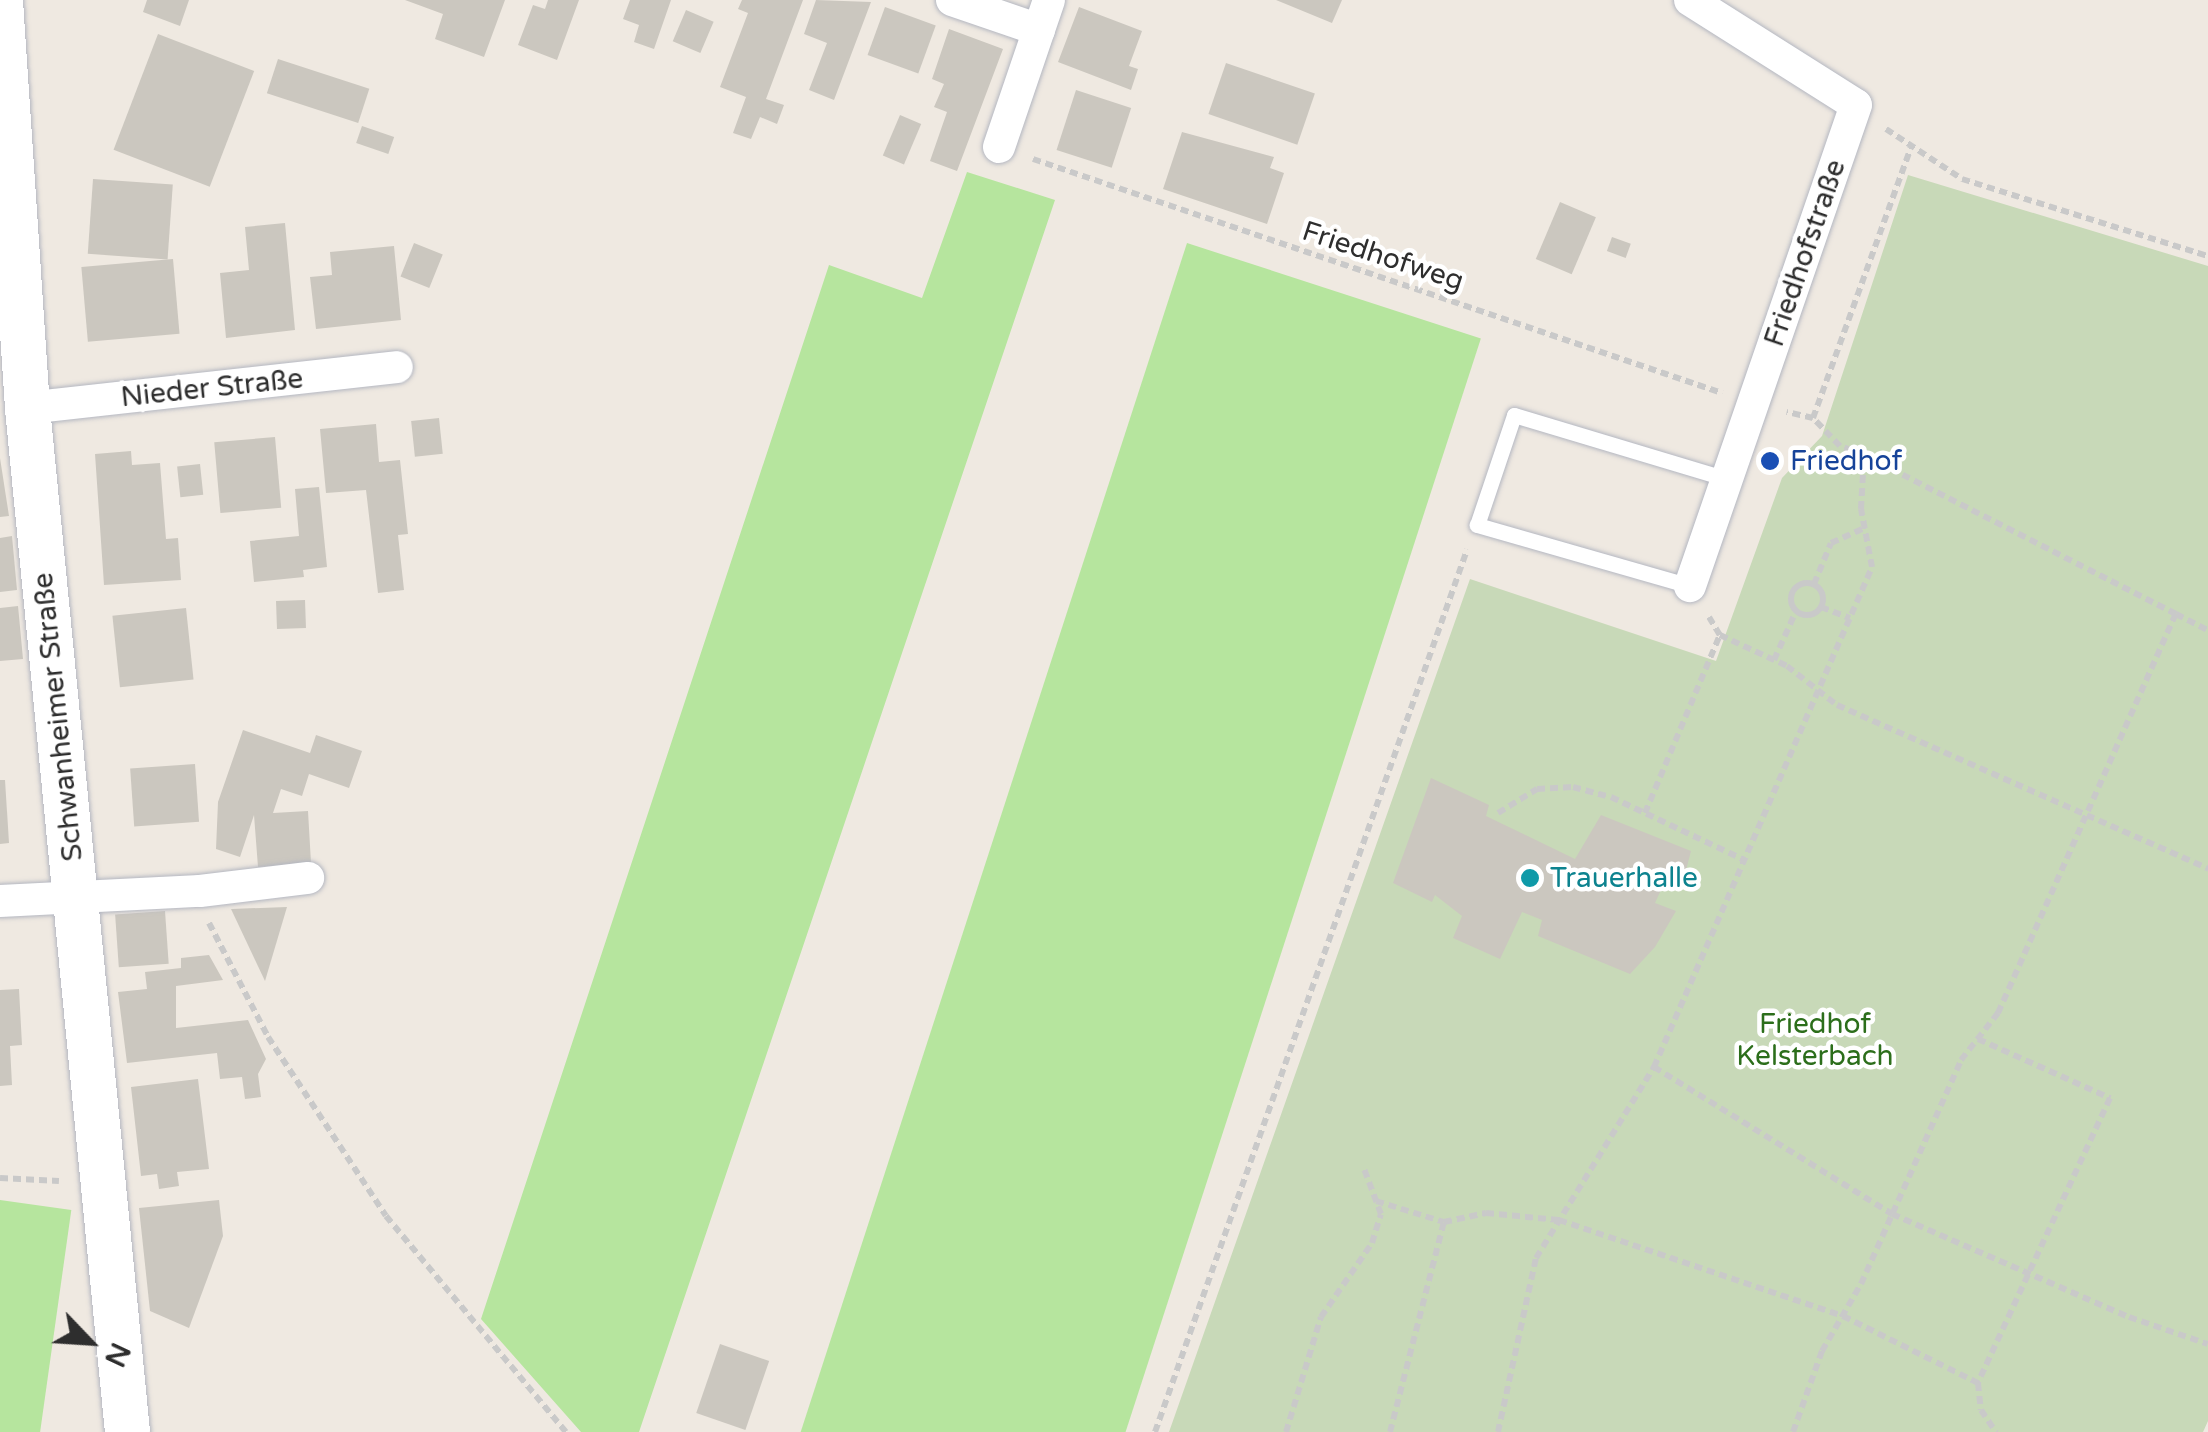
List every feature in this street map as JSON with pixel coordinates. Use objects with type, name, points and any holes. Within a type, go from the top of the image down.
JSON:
[{"type":"street","points":[[952,0],[1044,15],[998,147]]},
{"type":"street","points":[[1690,0],[1856,105]]},
{"type":"street","name":"Schwanheimer Straße","points":[[0,1],[28,408],[126,1432]]},
{"type":"street","name":"Friedhofstraße","points":[[1690,586],[1856,105]]},
{"type":"street","name":"Nieder Straße","points":[[28,408],[397,367]]},
{"type":"street","points":[[0,900],[200,891],[308,878]]},
{"type":"lane","points":[[1690,586],[1477,525],[1514,414],[1728,479]]},
{"type":"path","points":[[1856,105],[1911,148],[1962,179],[2208,256]]},
{"type":"path","name":"Friedhofweg","points":[[998,147],[1754,404]]},
{"type":"path","points":[[1911,148],[1813,418],[1840,446],[2208,630]]},
{"type":"path","points":[[1498,1432],[1536,1258],[1654,1066],[1872,568],[1864,528],[1864,455]]},
{"type":"path","points":[[1155,1432],[1477,525]]},
{"type":"path","points":[[1814,584],[1830,544],[1864,528]]},
{"type":"path","points":[[1796,611],[1810,616],[1821,607],[1823,594],[1814,584]]},
{"type":"path","points":[[1774,660],[1796,611],[1793,590],[1814,584]]},
{"type":"path","points":[[1821,607],[1850,618]]},
{"type":"path","points":[[1794,1432],[1961,1060],[1998,1013],[2176,614]]},
{"type":"path","points":[[1646,813],[1720,635],[1774,660],[1836,705],[2208,869]]},
{"type":"path","points":[[1498,813],[1537,789],[1572,787],[1646,813],[1744,860]]},
{"type":"path","points":[[200,891],[208,922],[268,1037],[386,1216],[566,1432]]},
{"type":"path","points":[[1978,1038],[2110,1098],[1978,1384],[1981,1410],[1996,1432]]},
{"type":"path","points":[[1654,1066],[1892,1214],[2208,1344]]},
{"type":"path","points":[[1286,1432],[1322,1317],[1372,1244],[1381,1214],[1363,1166]]},
{"type":"path","points":[[0,1178],[100,1182]]},
{"type":"path","points":[[1376,1201],[1444,1222],[1486,1213],[1559,1220],[1843,1316],[1978,1384]]},
{"type":"path","points":[[1390,1432],[1444,1222]]},
{"type":"green space","points":[[967,172],[1055,200],[639,1432],[581,1432],[481,1319],[829,265],[922,298]]},
{"type":"green space","name":"Friedhof Kelsterbach","points":[[1908,175],[2208,266],[2208,1421],[2203,1432],[1169,1432],[1470,579],[1716,661],[1782,478],[1822,436]]},
{"type":"green space","points":[[1187,243],[1481,338],[1126,1432],[801,1432]]},
{"type":"green space","points":[[0,1200],[71,1210],[40,1432],[0,1432]]},
{"type":"building","points":[[147,0],[189,0],[180,26],[143,12]]},
{"type":"building","points":[[405,0],[505,0],[484,57],[435,39],[443,14]]},
{"type":"building","points":[[548,0],[579,0],[557,60],[518,45],[533,5],[545,9]]},
{"type":"building","points":[[630,0],[671,0],[654,49],[634,42],[639,25],[623,19]]},
{"type":"building","points":[[742,0],[803,0],[766,99],[784,105],[777,124],[760,117],[751,139],[733,133],[746,97],[720,87],[748,13],[738,9]]},
{"type":"building","points":[[816,0],[871,2],[834,100],[809,90],[827,43],[804,34]]},
{"type":"building","points":[[1276,0],[1342,0],[1332,23]]},
{"type":"building","points":[[885,7],[936,25],[918,73],[868,55]]},
{"type":"building","points":[[1079,7],[1142,31],[1129,66],[1138,69],[1131,90],[1058,62]]},
{"type":"building","points":[[686,10],[714,22],[700,53],[673,41]]},
{"type":"building","points":[[949,29],[1003,49],[957,171],[930,161],[947,112],[934,107],[944,84],[932,79]]},
{"type":"building","points":[[158,34],[254,71],[210,187],[114,150]]},
{"type":"building","points":[[278,59],[369,89],[358,123],[267,93]]},
{"type":"building","points":[[1226,63],[1315,94],[1297,145],[1208,114]]},
{"type":"building","points":[[1076,90],[1131,108],[1112,168],[1057,150]]},
{"type":"building","points":[[900,115],[921,124],[904,164],[883,156]]},
{"type":"building","points":[[362,126],[394,137],[388,154],[356,143]]},
{"type":"building","points":[[1182,132],[1274,157],[1270,168],[1284,173],[1267,224],[1163,189]]},
{"type":"building","points":[[93,179],[173,185],[168,259],[88,254]]},
{"type":"building","points":[[1560,202],[1596,217],[1572,274],[1536,259]]},
{"type":"building","points":[[285,223],[295,330],[226,338],[220,273],[249,270],[245,227]]},
{"type":"building","points":[[1612,237],[1631,244],[1626,258],[1607,251]]},
{"type":"building","points":[[414,243],[443,255],[429,288],[401,276]]},
{"type":"building","points":[[394,246],[401,320],[316,329],[310,277],[332,275],[330,252]]},
{"type":"building","points":[[173,259],[180,334],[88,342],[81,267]]},
{"type":"building","points":[[439,418],[443,454],[415,457],[411,421]]},
{"type":"building","points":[[376,424],[379,462],[400,460],[408,534],[398,535],[404,590],[378,593],[366,490],[326,493],[320,429]]},
{"type":"building","points":[[275,437],[281,508],[220,513],[214,442]]},
{"type":"building","points":[[131,451],[132,465],[160,463],[166,539],[178,538],[181,580],[104,585],[95,454]]},
{"type":"building","points":[[0,458],[9,516],[0,517]]},
{"type":"building","points":[[200,464],[203,495],[180,497],[177,466]]},
{"type":"building","points":[[319,487],[327,567],[303,570],[304,577],[254,582],[250,541],[299,536],[295,489]]},
{"type":"building","points":[[12,536],[17,590],[0,592],[0,538]]},
{"type":"building","points":[[305,600],[306,628],[277,629],[276,601]]},
{"type":"building","points":[[18,606],[23,659],[0,661],[0,608]]},
{"type":"building","points":[[186,608],[194,680],[120,687],[112,616]]},
{"type":"building","points":[[243,730],[310,753],[316,735],[362,751],[349,788],[309,774],[302,796],[281,789],[273,813],[308,811],[311,863],[258,867],[254,815],[240,857],[216,849],[218,802]]},
{"type":"building","points":[[195,764],[199,822],[134,826],[130,769]]},
{"type":"building","name":"Trauerhalle","points":[[1431,778],[1489,805],[1486,816],[1575,859],[1601,815],[1691,851],[1685,874],[1670,870],[1655,903],[1676,911],[1655,947],[1630,974],[1538,936],[1542,920],[1522,912],[1500,959],[1453,938],[1462,916],[1435,895],[1432,902],[1393,883]]},
{"type":"building","points":[[0,780],[5,780],[9,843],[0,844]]},
{"type":"building","points":[[287,907],[265,981],[231,909]]},
{"type":"building","points":[[165,911],[169,964],[119,967],[115,914]]},
{"type":"building","points":[[209,955],[223,980],[176,986],[176,1028],[248,1020],[266,1059],[258,1074],[261,1097],[245,1099],[242,1077],[220,1079],[217,1053],[127,1063],[118,992],[147,989],[145,972],[181,968],[181,958]]},
{"type":"building","points":[[19,989],[22,1045],[10,1046],[12,1085],[0,1086],[0,990]]},
{"type":"building","points":[[198,1079],[209,1169],[177,1172],[179,1186],[159,1189],[157,1174],[141,1176],[131,1087]]},
{"type":"building","points":[[219,1200],[223,1236],[189,1328],[150,1311],[139,1208]]},
{"type":"building","points":[[720,1344],[769,1361],[745,1430],[696,1413]]},
{"type":"place","name":"Friedhof","points":[[1770,461]]},
{"type":"place","name":"Trauerhalle","points":[[1530,878]]}]
